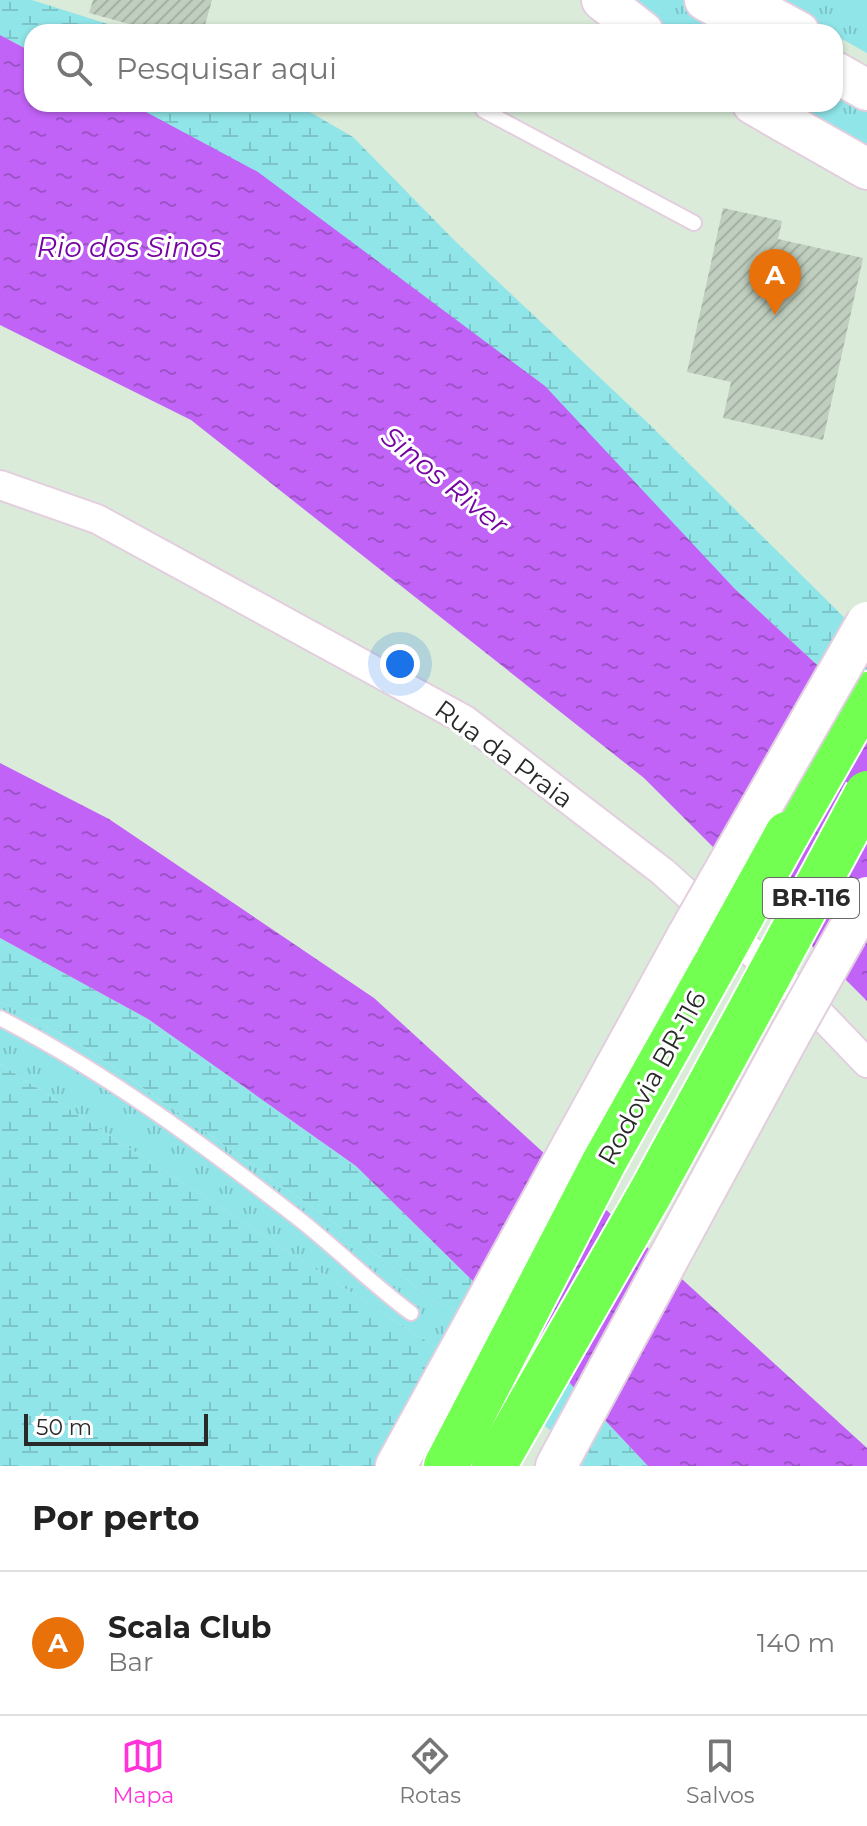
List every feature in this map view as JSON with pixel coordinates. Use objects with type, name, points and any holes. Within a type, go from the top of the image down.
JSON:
[{"type":"highway","name":"Rodovia BR-116","points":[[446,1466],[604,1162],[703,947],[867,694]]},
{"type":"highway","name":"Rodovia BR-116","points":[[494,1466],[651,1192],[867,793]]},
{"type":"main road","points":[[602,0],[633,24]]},
{"type":"main road","points":[[705,0],[748,24]]},
{"type":"main road","points":[[740,0],[784,24]]},
{"type":"main road","points":[[843,56],[867,69]]},
{"type":"main road","points":[[843,76],[867,90]]},
{"type":"main road","points":[[767,112],[867,169]]},
{"type":"main road","points":[[396,1466],[588,1117],[703,947],[867,622]]},
{"type":"main road","points":[[556,1466],[693,1209],[867,897]]},
{"type":"street","name":"Rua da Praia","points":[[0,485],[97,519],[465,720],[663,872],[819,1013],[867,1063]]},
{"type":"lane","points":[[487,112],[694,223]]},
{"type":"lane","points":[[0,1018],[61,1049],[161,1116],[301,1220],[375,1286],[411,1313]]},
{"type":"green space","points":[[0,0],[32,0],[108,24],[24,24],[24,48],[0,35]]},
{"type":"green space","points":[[615,0],[683,0],[725,24],[650,24]]},
{"type":"green space","points":[[769,0],[867,0],[867,53],[843,40],[843,24],[814,24]]},
{"type":"green space","points":[[843,90],[867,104],[867,154],[790,112],[843,112]]},
{"type":"green space","points":[[141,112],[310,112],[353,137],[456,242],[648,423],[867,640],[867,711],[734,588]]},
{"type":"green space","points":[[0,938],[148,1019],[356,1166],[486,1294],[648,1466],[583,1466],[571,1407],[483,1319],[438,1304],[345,1230],[82,1045],[0,1002]]},
{"type":"green space","points":[[0,1002],[82,1045],[345,1230],[438,1304],[483,1319],[571,1407],[583,1466],[575,1466],[550,1430],[449,1356],[0,1064]]},
{"type":"green space","points":[[0,1064],[449,1356],[380,1466],[0,1466]]},
{"type":"water","name":"Rio dos Sinos","points":[[0,35],[24,48],[24,112],[146,112],[258,172],[545,386],[734,588],[867,711],[867,1001],[644,778],[191,420],[0,325]]},
{"type":"water","points":[[0,763],[109,819],[374,998],[867,1448],[867,1466],[648,1466],[486,1294],[356,1166],[148,1019],[0,938]]},
{"type":"building","points":[[93,0],[212,0],[205,24],[129,24],[89,13]]},
{"type":"building","points":[[723,208],[782,221],[778,239],[863,258],[823,440],[723,418],[731,382],[687,372]]},
{"type":"place","name":"Scala Club","points":[[775,315]]},
{"type":"water label","name":"Sinos River","points":[[445,480]]}]
